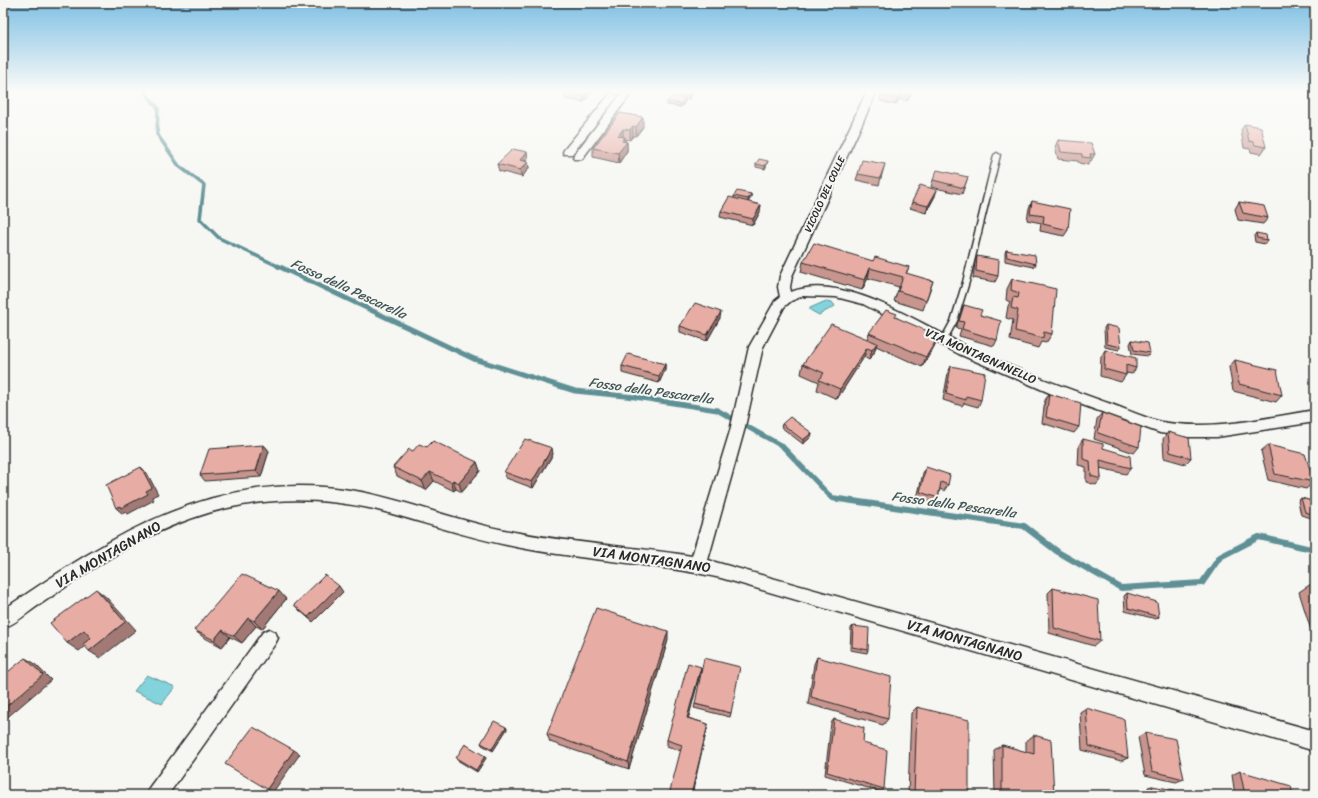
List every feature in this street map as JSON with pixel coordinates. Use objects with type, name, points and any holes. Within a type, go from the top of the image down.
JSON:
[{"type":"street","points":[[568,152],[587,128]]},
{"type":"street","points":[[578,157],[600,128]]},
{"type":"street","name":"VICOLO DEL COLLE","points":[[787,298],[784,287],[786,276],[855,128]]},
{"type":"street","name":"VIA MONTAGNANELLO","points":[[787,298],[809,291],[845,295],[879,306],[943,341],[1057,390],[1160,427],[1188,431],[1217,431],[1315,416]]},
{"type":"street","points":[[698,564],[737,431],[750,368],[756,347],[775,310],[787,298]]},
{"type":"street","name":"VIA MONTAGNANO","points":[[3,620],[95,559],[156,524],[212,503],[275,493],[312,493],[355,498],[507,538],[698,564],[767,582],[1315,742]]},
{"type":"street","points":[[156,795],[268,638]]},
{"type":"lane","points":[[943,341],[954,321],[966,282],[997,155]]},
{"type":"water","points":[[826,301],[832,302],[835,306],[819,315],[810,310],[810,308]]},
{"type":"water","points":[[147,675],[175,687],[162,704],[134,691]]},
{"type":"building","points":[[608,128],[631,128],[630,130],[623,129],[618,136],[625,137],[622,141],[627,142],[618,153],[593,148]]},
{"type":"building","points":[[1246,128],[1261,128],[1266,147],[1255,145],[1254,142],[1249,141]]},
{"type":"building","points":[[1058,140],[1091,143],[1095,154],[1090,154],[1091,158],[1082,157],[1082,154],[1061,152]]},
{"type":"building","points":[[513,149],[527,152],[520,160],[528,162],[520,170],[497,164]]},
{"type":"building","points":[[759,159],[768,161],[765,166],[756,164]]},
{"type":"building","points":[[862,160],[885,164],[880,178],[858,174]]},
{"type":"building","points":[[937,170],[968,177],[964,188],[933,180]]},
{"type":"building","points":[[920,185],[937,190],[928,206],[912,202]]},
{"type":"building","points":[[737,191],[751,194],[748,199],[734,196]]},
{"type":"building","points":[[729,197],[761,205],[753,219],[721,211]]},
{"type":"building","points":[[1032,201],[1070,209],[1068,230],[1043,224],[1044,216],[1030,214]]},
{"type":"building","points":[[1239,202],[1264,206],[1268,218],[1243,213]]},
{"type":"building","points":[[1256,233],[1266,235],[1267,240],[1257,238]]},
{"type":"building","points":[[814,243],[873,261],[875,257],[909,267],[906,273],[933,281],[926,300],[898,291],[903,277],[870,268],[865,280],[803,262]]},
{"type":"building","points":[[1006,250],[1035,255],[1036,264],[1007,257]]},
{"type":"building","points":[[977,256],[999,260],[998,276],[976,271]]},
{"type":"building","points":[[1012,279],[1056,289],[1052,334],[1044,332],[1043,338],[1015,331],[1018,310],[1011,308],[1013,297],[1018,298],[1019,293],[1011,290]]},
{"type":"building","points":[[695,303],[721,312],[707,335],[680,326]]},
{"type":"building","points":[[964,305],[982,310],[980,315],[1001,321],[997,340],[962,329],[964,322],[959,321]]},
{"type":"building","points":[[886,310],[897,314],[895,317],[939,336],[926,357],[869,333]]},
{"type":"building","points":[[831,324],[877,343],[872,350],[867,348],[840,389],[819,380],[824,373],[803,364]]},
{"type":"building","points":[[1106,325],[1119,328],[1121,347],[1107,344]]},
{"type":"building","points":[[1132,340],[1148,343],[1150,353],[1134,350]]},
{"type":"building","points":[[1105,350],[1136,358],[1136,368],[1126,365],[1126,375],[1104,369]]},
{"type":"building","points":[[628,354],[665,364],[659,376],[622,366]]},
{"type":"building","points":[[1235,360],[1277,370],[1282,395],[1239,384]]},
{"type":"building","points":[[951,366],[985,373],[981,400],[966,396],[966,400],[946,394]]},
{"type":"building","points":[[1049,394],[1081,403],[1079,427],[1046,417]]},
{"type":"building","points":[[1102,413],[1141,427],[1139,447],[1098,433]]},
{"type":"building","points":[[790,417],[812,433],[803,440],[782,424]]},
{"type":"building","points":[[1168,432],[1189,438],[1191,458],[1170,452]]},
{"type":"building","points":[[525,439],[552,448],[532,482],[504,472]]},
{"type":"building","points":[[1083,439],[1103,444],[1103,448],[1130,456],[1131,468],[1100,460],[1101,479],[1091,476],[1090,461],[1083,459]]},
{"type":"building","points":[[433,441],[477,462],[459,483],[453,480],[451,482],[430,472],[422,481],[393,467],[409,449],[413,451],[419,444],[427,447]]},
{"type":"building","points":[[264,445],[256,471],[200,475],[209,449]]},
{"type":"building","points":[[1268,445],[1305,454],[1314,482],[1275,474]]},
{"type":"building","points":[[141,467],[152,488],[146,491],[148,494],[121,508],[120,506],[116,508],[106,485]]},
{"type":"building","points":[[926,467],[950,475],[948,485],[941,482],[938,498],[920,492]]},
{"type":"building","points":[[1301,498],[1315,502],[1315,515],[1305,512]]},
{"type":"building","points":[[242,574],[279,591],[254,621],[248,618],[234,636],[222,630],[214,640],[194,630]]},
{"type":"building","points":[[325,575],[339,586],[308,617],[294,605]]},
{"type":"building","points":[[1311,584],[1315,584],[1315,595]]},
{"type":"building","points":[[1053,588],[1098,600],[1100,641],[1054,628]]},
{"type":"building","points":[[96,589],[125,622],[89,651],[83,644],[91,638],[84,630],[67,643],[50,623]]},
{"type":"building","points":[[1127,593],[1157,602],[1159,617],[1128,608]]},
{"type":"building","points":[[596,608],[668,631],[628,762],[547,734]]},
{"type":"building","points":[[853,626],[869,628],[868,650],[852,647]]},
{"type":"building","points":[[817,657],[891,677],[888,719],[811,697]]},
{"type":"building","points":[[25,658],[43,675],[3,709],[3,676]]},
{"type":"building","points":[[704,658],[740,667],[731,713],[695,704]]},
{"type":"building","points":[[688,663],[701,667],[687,718],[708,724],[691,795],[669,795],[682,745],[667,740]]},
{"type":"building","points":[[917,707],[969,720],[969,795],[944,795],[938,793],[938,795],[914,795]]},
{"type":"building","points":[[1086,708],[1124,719],[1128,758],[1089,746]]},
{"type":"building","points":[[834,719],[864,728],[863,743],[887,750],[884,789],[827,772]]},
{"type":"building","points":[[494,721],[506,727],[492,749],[481,743]]},
{"type":"building","points":[[253,727],[294,750],[267,789],[225,764]]},
{"type":"building","points":[[1145,733],[1176,739],[1184,779],[1152,771]]},
{"type":"building","points":[[1034,735],[1051,740],[1054,795],[1002,795],[1002,745],[1034,754]]},
{"type":"building","points":[[465,744],[485,756],[476,770],[456,758]]},
{"type":"building","points":[[1240,771],[1291,786],[1293,795],[1245,795]]},
{"type":"building","points":[[1152,786],[1175,790],[1176,795],[1154,795]]},
{"type":"waterway","name":"Fosso della Pescarella","points":[[157,128],[157,134],[179,166],[204,185],[200,219],[219,238],[280,267]]},
{"type":"waterway","name":"Fosso della Pescarella","points":[[278,266],[474,359],[575,391],[635,397],[717,410],[782,446],[831,497]]},
{"type":"waterway","name":"Fosso della Pescarella","points":[[831,497],[1024,526],[1058,552],[1121,588],[1202,583],[1220,557],[1259,537],[1315,550]]}]
